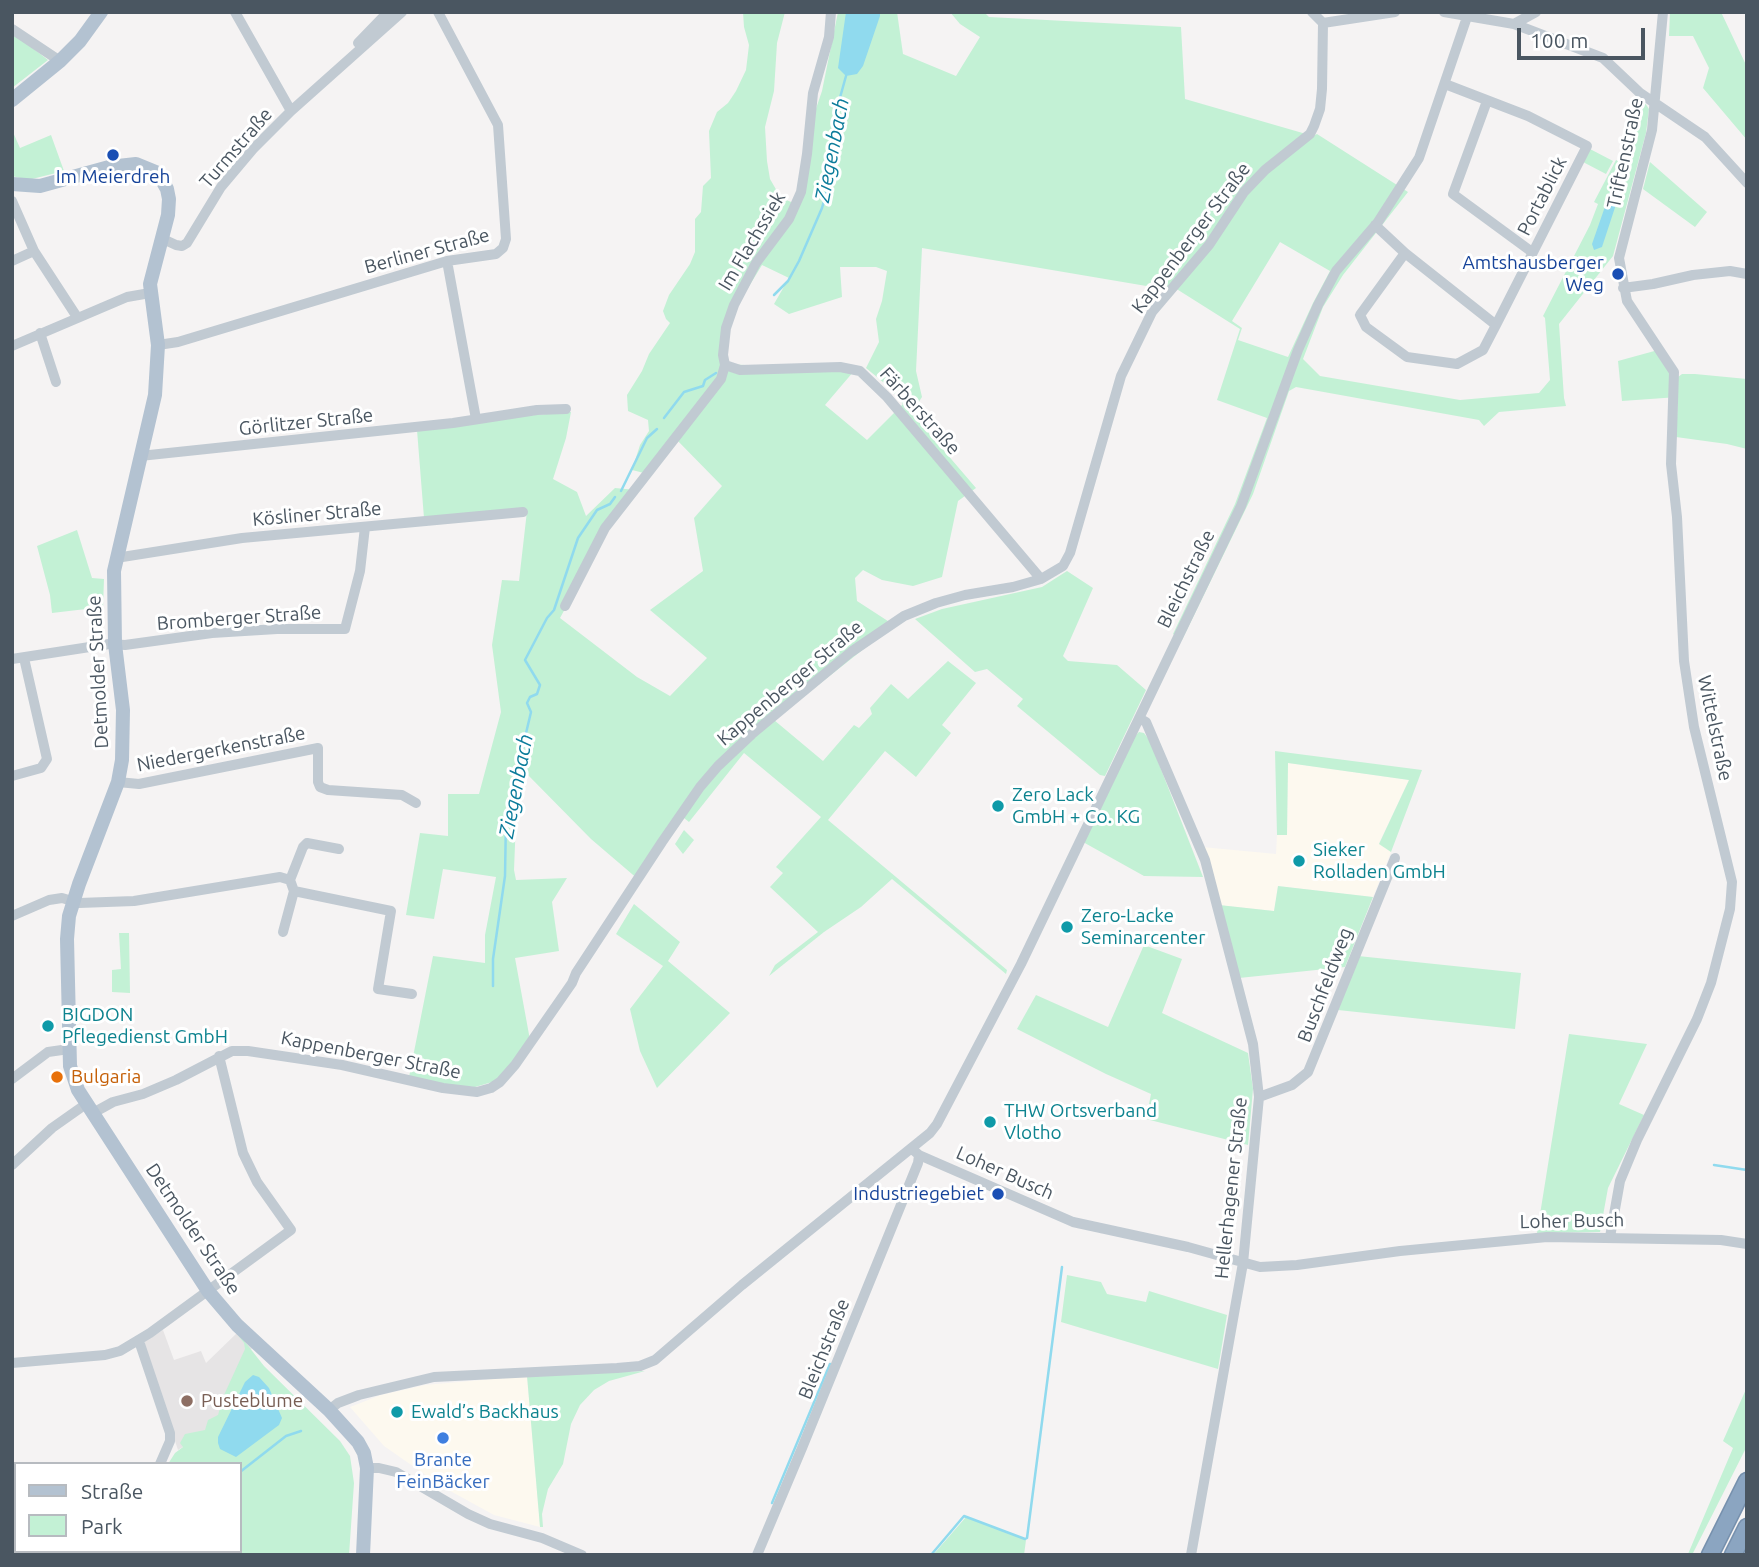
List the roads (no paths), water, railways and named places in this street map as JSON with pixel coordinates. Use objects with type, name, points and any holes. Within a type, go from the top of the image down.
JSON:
[{"type":"highway","points":[[1710,1555],[1747,1481]]},
{"type":"highway","points":[[1733,1555],[1747,1527]]},
{"type":"main road","points":[[12,100],[60,61],[80,41],[101,12]]},
{"type":"main road","name":"Detmolder Straße","points":[[12,184],[40,187],[125,164],[148,167],[158,173],[167,189],[168,215],[153,268],[150,293],[158,345],[155,395],[116,558],[113,582],[115,644],[123,710],[122,761],[118,782],[73,901],[67,939],[69,1049],[73,1077],[89,1108],[208,1291],[237,1325],[329,1410],[351,1433],[364,1453],[367,1468],[363,1555]]},
{"type":"street","points":[[235,12],[291,111]]},
{"type":"street","name":"Turmstraße","points":[[341,67],[350,51],[388,12]]},
{"type":"street","name":"Turmstraße","points":[[163,239],[182,246],[187,243],[221,187],[253,149],[291,111],[402,12]]},
{"type":"street","name":"Berliner Straße","points":[[158,345],[178,342],[447,261],[496,254],[503,248],[506,239],[498,125],[438,12]]},
{"type":"street","name":"Im Flachssiek","points":[[565,606],[606,528],[722,379],[726,328],[734,305],[756,263],[789,219],[801,192],[813,93],[829,37],[831,12]]},
{"type":"street","points":[[1312,12],[1323,23],[1395,12]]},
{"type":"street","points":[[1444,12],[1514,24],[1603,58],[1655,104],[1705,137],[1747,183]]},
{"type":"street","points":[[1514,24],[1536,12]]},
{"type":"street","name":"Triftenstraße","points":[[1619,258],[1652,130],[1663,12]]},
{"type":"street","name":"Bleichstraße","points":[[757,1555],[918,1163],[916,1152],[937,1124],[1016,975],[1241,506],[1309,325],[1336,271],[1375,225],[1419,158],[1468,17]]},
{"type":"street","name":"Kappenberger Straße","points":[[12,1164],[52,1128],[89,1108],[143,1094],[233,1051],[342,1065],[443,1088],[477,1092],[491,1088],[507,1075],[700,787],[752,734],[851,652],[904,617],[936,603],[1041,579],[1059,571],[1070,552],[1121,376],[1152,312],[1209,245],[1244,192],[1265,170],[1310,134],[1314,126],[1320,109],[1322,89],[1323,23]]},
{"type":"street","points":[[12,29],[60,61]]},
{"type":"street","name":"Portablick","points":[[1405,253],[1360,315],[1366,327],[1407,357],[1457,364],[1483,350],[1587,146],[1528,116],[1445,84]]},
{"type":"street","points":[[1487,101],[1453,194],[1532,252]]},
{"type":"street","points":[[12,201],[34,251],[77,317]]},
{"type":"street","points":[[1375,225],[1405,253],[1496,325]]},
{"type":"street","points":[[12,261],[34,251]]},
{"type":"street","name":"Wittelstraße","points":[[1610,1237],[1620,1181],[1637,1140],[1697,1019],[1711,983],[1730,909],[1732,882],[1694,727],[1684,661],[1677,517],[1671,464],[1674,372],[1627,301],[1619,258]]},
{"type":"street","points":[[447,261],[476,419]]},
{"type":"street","points":[[1623,288],[1693,275],[1730,271],[1747,274]]},
{"type":"street","points":[[12,346],[77,317],[135,295],[150,293]]},
{"type":"street","points":[[40,333],[56,382]]},
{"type":"street","name":"Färberstraße","points":[[725,365],[740,370],[840,367],[860,371],[887,397],[1041,579]]},
{"type":"street","name":"Görlitzer Straße","points":[[140,456],[176,454],[537,410],[566,409]]},
{"type":"street","name":"Kösliner Straße","points":[[116,558],[242,538],[523,512]]},
{"type":"street","name":"Bromberger Straße","points":[[115,644],[212,633],[345,628],[360,571],[365,527]]},
{"type":"street","points":[[12,659],[115,644]]},
{"type":"street","points":[[12,776],[41,768],[47,759],[24,657]]},
{"type":"street","name":"Hellerhagener Straße","points":[[1139,718],[1146,722],[1205,860],[1253,1044],[1259,1097],[1244,1264],[1191,1555]]},
{"type":"street","name":"Niedergerkenstraße","points":[[118,782],[139,783],[318,748],[320,787],[328,790],[402,794],[416,803]]},
{"type":"street","points":[[283,932],[303,847],[307,843],[339,849]]},
{"type":"street","name":"Buschfeldweg","points":[[1259,1097],[1292,1085],[1308,1072],[1395,858]]},
{"type":"street","points":[[12,916],[50,900],[62,898],[79,903],[134,901],[279,877],[292,886],[391,911],[378,989],[412,994]]},
{"type":"street","points":[[12,1079],[48,1052],[69,1049]]},
{"type":"street","points":[[12,1363],[120,1351],[138,1341],[291,1230],[257,1182],[243,1153],[219,1056]]},
{"type":"street","points":[[329,1410],[338,1403],[359,1395],[434,1377],[617,1368],[650,1363],[674,1346],[741,1285],[916,1152]]},
{"type":"street","name":"Loher Busch","points":[[916,1152],[1073,1222],[1260,1266],[1297,1265],[1520,1239],[1610,1237],[1721,1240],[1747,1244]]},
{"type":"street","points":[[138,1341],[170,1433],[170,1441],[161,1462]]},
{"type":"street","points":[[367,1468],[396,1472],[489,1524],[542,1538],[582,1555]]},
{"type":"water","points":[[846,12],[880,12],[880,16],[863,66],[857,74],[846,76],[838,68]]},
{"type":"water","points":[[1617,172],[1623,173],[1625,177],[1602,247],[1594,250],[1592,244]]},
{"type":"water","points":[[253,1375],[259,1377],[269,1388],[282,1418],[279,1425],[236,1457],[220,1449],[218,1437],[245,1382]]},
{"type":"waterway","name":"Ziegenbach","points":[[774,295],[788,281],[822,208],[831,176],[836,112],[846,76]]},
{"type":"waterway","name":"Ziegenbach","points":[[664,418],[684,392],[703,386],[705,380],[716,373]]},
{"type":"waterway","name":"Ziegenbach","points":[[621,491],[647,438],[657,429]]},
{"type":"waterway","name":"Ziegenbach","points":[[493,986],[493,959],[505,876],[506,818],[531,712],[527,703],[530,697],[537,694],[540,685],[525,660],[554,610],[578,538],[597,510],[610,504],[615,497]]},
{"type":"waterway","points":[[1714,1165],[1747,1170]]},
{"type":"waterway","points":[[931,1555],[964,1516],[1027,1538],[1062,1267]]},
{"type":"waterway","points":[[772,1503],[830,1364]]},
{"type":"waterway","points":[[242,1470],[286,1436],[301,1431]]},
{"type":"place","name":"Im Meierdreh","points":[[113,155]]},
{"type":"place","name":"Amtshausberger Weg","points":[[1618,274]]},
{"type":"place","name":"Zero Lack GmbH + Co. KG","points":[[998,806]]},
{"type":"place","name":"Sieker Rolladen GmbH","points":[[1299,861]]},
{"type":"place","name":"Zero-Lacke Seminarcenter","points":[[1067,927]]},
{"type":"place","name":"BIGDON Pflegedienst GmbH","points":[[48,1026]]},
{"type":"place","name":"Bulgaria","points":[[57,1077]]},
{"type":"place","name":"THW Ortsverband Vlotho","points":[[990,1122]]},
{"type":"place","name":"Industriegebiet","points":[[998,1194]]},
{"type":"place","name":"Pusteblume","points":[[187,1401]]},
{"type":"place","name":"Ewald’s Backhaus","points":[[397,1412]]},
{"type":"place","name":"Brante FeinBäcker","points":[[443,1438]]}]
